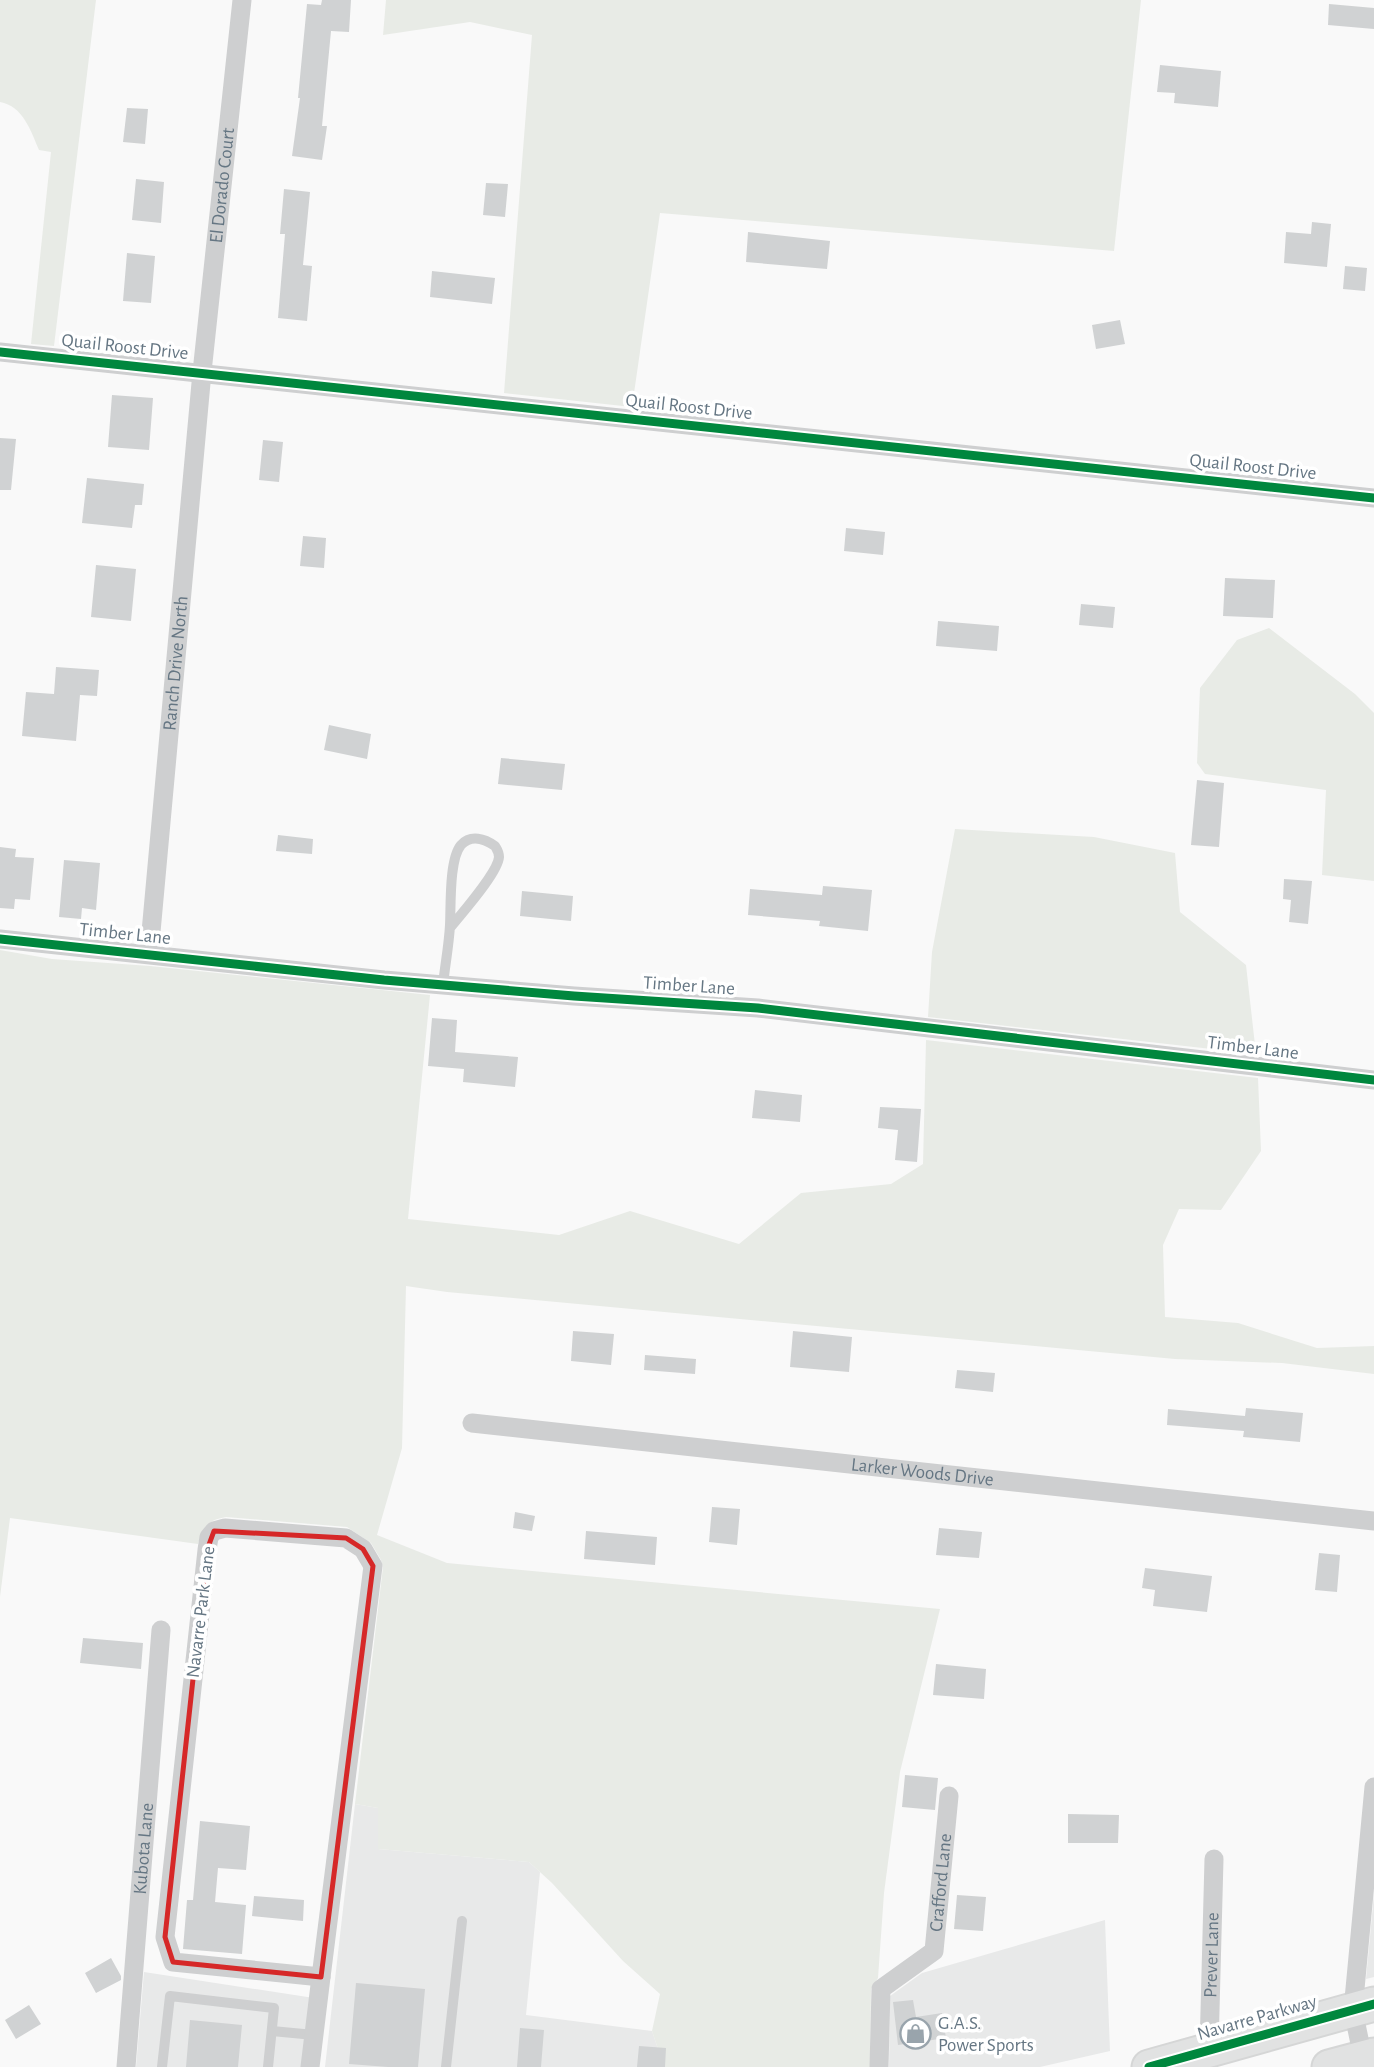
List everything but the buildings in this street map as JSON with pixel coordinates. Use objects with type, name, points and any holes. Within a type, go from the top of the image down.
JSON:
[{"type":"highway","name":"Navarre Parkway","points":[[1149,2067],[1364,2007]]},
{"type":"highway","points":[[1329,2067],[1367,2060]]},
{"type":"street","name":"El Dorado Court","points":[[202,373],[242,0]]},
{"type":"street","name":"Quail Roost Drive","points":[[0,352],[1374,498]]},
{"type":"street","name":"Ranch Drive North","points":[[149,954],[202,373]]},
{"type":"street","name":"Timber Lane","points":[[0,939],[443,985],[758,1008],[1374,1080]]},
{"type":"street","name":"Larker Woods Drive","points":[[472,1423],[1374,1521]]},
{"type":"street","name":"Navarre Park Lane","points":[[310,2067],[373,1566],[363,1549],[346,1538],[225,1528],[214,1531],[206,1550],[165,1937],[173,1962],[321,1977]]},
{"type":"street","name":"Kubota Lane","points":[[126,2067],[161,1630]]},
{"type":"street","points":[[1367,2060],[1364,2007],[1374,1787]]},
{"type":"street","name":"Crafford Lane","points":[[879,2067],[881,1989],[934,1951],[949,1796]]},
{"type":"street","name":"Prever Lane","points":[[1209,2049],[1214,1859]]},
{"type":"lane","points":[[443,985],[457,852],[463,843],[471,839],[486,840],[495,846],[499,859],[470,904],[450,928]]},
{"type":"lane","points":[[446,2067],[462,1921]]},
{"type":"lane","points":[[162,2067],[170,1996],[274,2008],[268,2067]]},
{"type":"lane","points":[[272,2031],[314,2035]]},
{"type":"highlighted area","points":[[214,1531],[346,1538],[363,1549],[373,1566],[321,1977],[173,1962],[165,1937],[207,1550]]},
{"type":"shaded area","points":[[0,0],[96,0],[54,346],[31,344],[51,152],[39,150],[20,114],[8,104],[0,102]]},
{"type":"shaded area","points":[[386,0],[1141,0],[1114,251],[660,213],[632,407],[504,393],[532,35],[470,22],[383,35]]},
{"type":"shaded area","points":[[1269,628],[1355,694],[1374,713],[1374,881],[1322,875],[1326,790],[1205,774],[1197,763],[1200,688],[1237,640]]},
{"type":"shaded area","points":[[955,829],[1094,837],[1175,853],[1180,912],[1246,965],[1256,1054],[928,1017],[932,952]]},
{"type":"shaded area","points":[[0,950],[52,959],[150,966],[430,995],[408,1219],[559,1235],[630,1211],[739,1244],[801,1193],[891,1184],[923,1164],[926,1040],[1258,1078],[1261,1151],[1221,1210],[1179,1209],[1163,1245],[1165,1317],[1238,1323],[1317,1348],[1374,1346],[1374,1374],[1282,1363],[1175,1359],[406,1286],[402,1448],[377,1535],[447,1563],[940,1609],[900,1772],[884,1893],[878,1978],[871,1989],[870,2067],[664,2067],[652,2031],[660,1994],[623,1961],[552,1883],[529,1862],[378,1849],[378,1808],[355,1804],[383,1567],[371,1543],[347,1527],[226,1517],[207,1525],[198,1544],[10,1518],[0,1597]]},
{"type":"shaded area","points":[[355,1804],[378,1808],[378,1849],[529,1862],[540,1872],[526,2015],[652,2031],[664,2067],[325,2067]]},
{"type":"shaded area","points":[[1374,1894],[1374,1977],[1366,1979]]},
{"type":"shaded area","points":[[1105,1920],[1110,2051],[1040,2067],[889,2067],[890,1996],[922,1973]]},
{"type":"shaded area","points":[[144,1972],[314,1998],[305,2067],[136,2067]]},
{"type":"cycle path","points":[[0,352],[1374,498]]},
{"type":"cycle path","points":[[0,939],[384,980],[758,1008],[1374,1080]]},
{"type":"cycle path","points":[[1149,2067],[1374,2004]]},
{"type":"place","name":"G.A.S. Power Sports","points":[[915,2034]]}]
